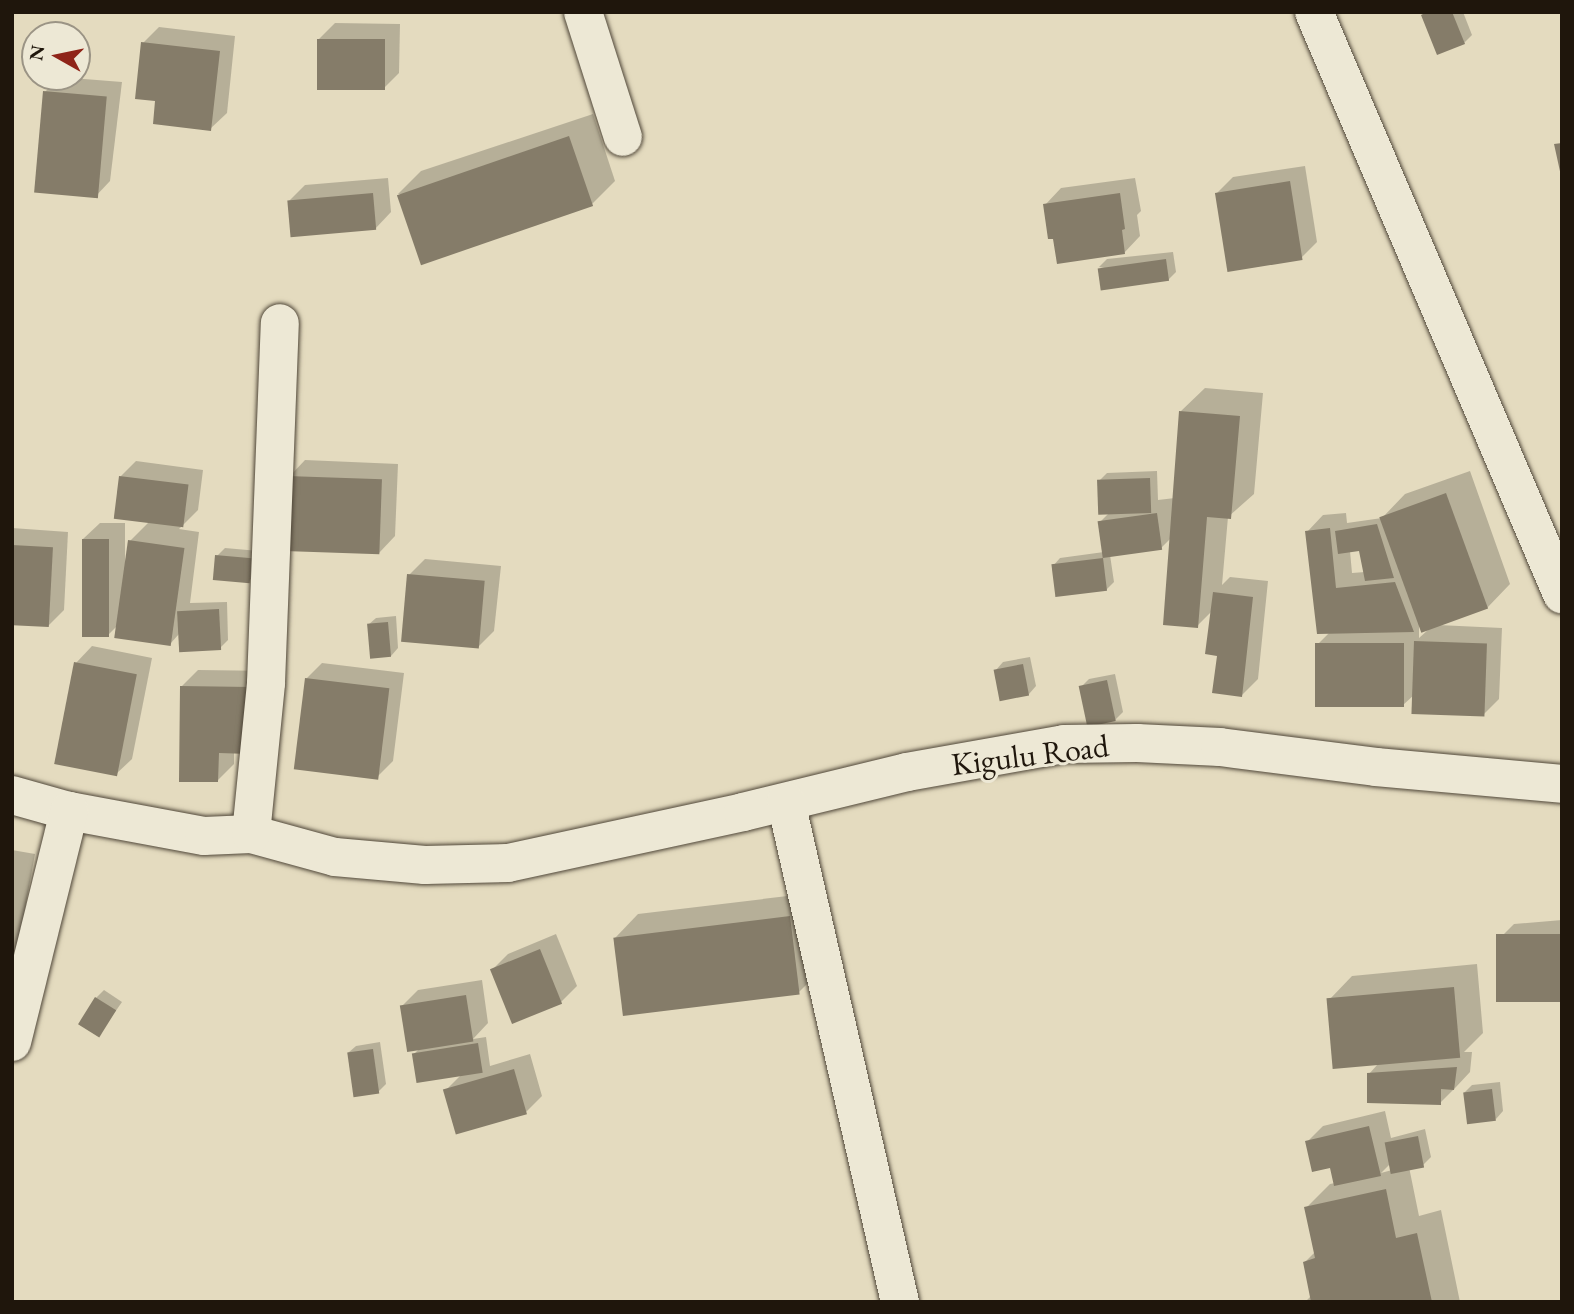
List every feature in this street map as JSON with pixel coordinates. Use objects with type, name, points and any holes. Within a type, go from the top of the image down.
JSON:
[{"type":"street","points":[[583,12],[623,137]]},
{"type":"street","points":[[1314,12],[1562,594]]},
{"type":"street","points":[[251,834],[265,683],[281,323]]},
{"type":"street","name":"Kigulu Road","points":[[12,795],[69,811],[204,836],[251,834],[335,857],[425,865],[508,863],[786,802],[907,772],[1064,744],[1138,743],[1220,747],[1376,767],[1562,784]]},
{"type":"street","points":[[786,802],[900,1302]]},
{"type":"street","points":[[12,1042],[69,811]]},
{"type":"building","points":[[1427,12],[1452,12],[1465,44],[1437,55],[1421,15]]},
{"type":"building","points":[[317,39],[385,39],[385,90],[317,90]]},
{"type":"building","points":[[141,42],[220,51],[211,131],[153,124],[155,101],[135,99]]},
{"type":"building","points":[[43,91],[107,97],[98,198],[34,193]]},
{"type":"building","points":[[569,136],[593,206],[421,265],[397,195]]},
{"type":"building","points":[[1562,143],[1562,176],[1561,176],[1554,144]]},
{"type":"building","points":[[1290,181],[1303,260],[1227,272],[1215,193]]},
{"type":"building","points":[[373,193],[376,230],[291,237],[287,200]]},
{"type":"building","points":[[1120,193],[1125,254],[1057,264],[1053,239],[1048,239],[1043,204]]},
{"type":"building","points":[[1166,259],[1169,281],[1101,290],[1098,269]]},
{"type":"building","points":[[1179,411],[1240,416],[1231,519],[1207,517],[1198,628],[1163,625]]},
{"type":"building","points":[[119,476],[188,485],[183,527],[114,519]]},
{"type":"building","points":[[287,476],[382,479],[379,554],[284,551]]},
{"type":"building","points":[[1150,478],[1151,513],[1098,515],[1097,480]]},
{"type":"building","points":[[1446,493],[1488,609],[1421,633],[1379,517]]},
{"type":"building","points":[[1157,513],[1162,550],[1103,558],[1098,521]]},
{"type":"building","points":[[1377,524],[1394,578],[1365,581],[1359,551],[1338,554],[1335,531]]},
{"type":"building","points":[[1330,528],[1336,588],[1395,582],[1414,632],[1317,634],[1305,531]]},
{"type":"building","points":[[82,539],[109,539],[109,637],[82,637]]},
{"type":"building","points":[[128,540],[184,548],[171,646],[114,638]]},
{"type":"building","points":[[12,545],[53,547],[49,627],[12,625]]},
{"type":"building","points":[[215,555],[252,558],[250,583],[213,580]]},
{"type":"building","points":[[1103,558],[1107,591],[1055,597],[1051,564]]},
{"type":"building","points":[[407,574],[485,581],[479,649],[401,642]]},
{"type":"building","points":[[1213,592],[1253,597],[1242,697],[1212,693],[1217,656],[1205,654]]},
{"type":"building","points":[[219,609],[221,650],[179,652],[177,611]]},
{"type":"building","points":[[388,622],[391,657],[370,659],[367,624]]},
{"type":"building","points":[[1414,641],[1487,644],[1484,717],[1411,714]]},
{"type":"building","points":[[1315,643],[1404,643],[1404,707],[1315,707]]},
{"type":"building","points":[[74,662],[137,674],[117,776],[54,764]]},
{"type":"building","points":[[1023,664],[1029,695],[1000,701],[994,670]]},
{"type":"building","points":[[305,678],[389,688],[378,780],[294,769]]},
{"type":"building","points":[[1107,680],[1116,721],[1087,727],[1079,686]]},
{"type":"building","points":[[180,686],[250,687],[249,754],[219,753],[218,782],[179,782]]},
{"type":"building","points":[[790,916],[800,994],[623,1016],[613,938]]},
{"type":"building","points":[[1496,934],[1562,934],[1562,1002],[1496,1002]]},
{"type":"building","points":[[540,949],[562,1004],[512,1024],[490,969]]},
{"type":"building","points":[[1454,987],[1460,1058],[1333,1069],[1326,998]]},
{"type":"building","points":[[466,995],[473,1041],[407,1052],[400,1005]]},
{"type":"building","points":[[95,997],[116,1010],[99,1037],[78,1024]]},
{"type":"building","points":[[478,1043],[483,1073],[417,1083],[412,1053]]},
{"type":"building","points":[[373,1049],[379,1094],[354,1097],[347,1053]]},
{"type":"building","points":[[1457,1067],[1454,1090],[1441,1089],[1441,1105],[1367,1103],[1367,1073]]},
{"type":"building","points":[[514,1069],[527,1114],[456,1135],[443,1089]]},
{"type":"building","points":[[1492,1089],[1496,1121],[1467,1124],[1463,1093]]},
{"type":"building","points":[[1369,1126],[1381,1176],[1334,1186],[1330,1168],[1312,1172],[1305,1141]]},
{"type":"building","points":[[1418,1136],[1424,1167],[1391,1174],[1385,1142]]},
{"type":"building","points":[[1386,1189],[1396,1238],[1417,1233],[1432,1302],[1311,1302],[1303,1262],[1315,1258],[1304,1207]]}]
